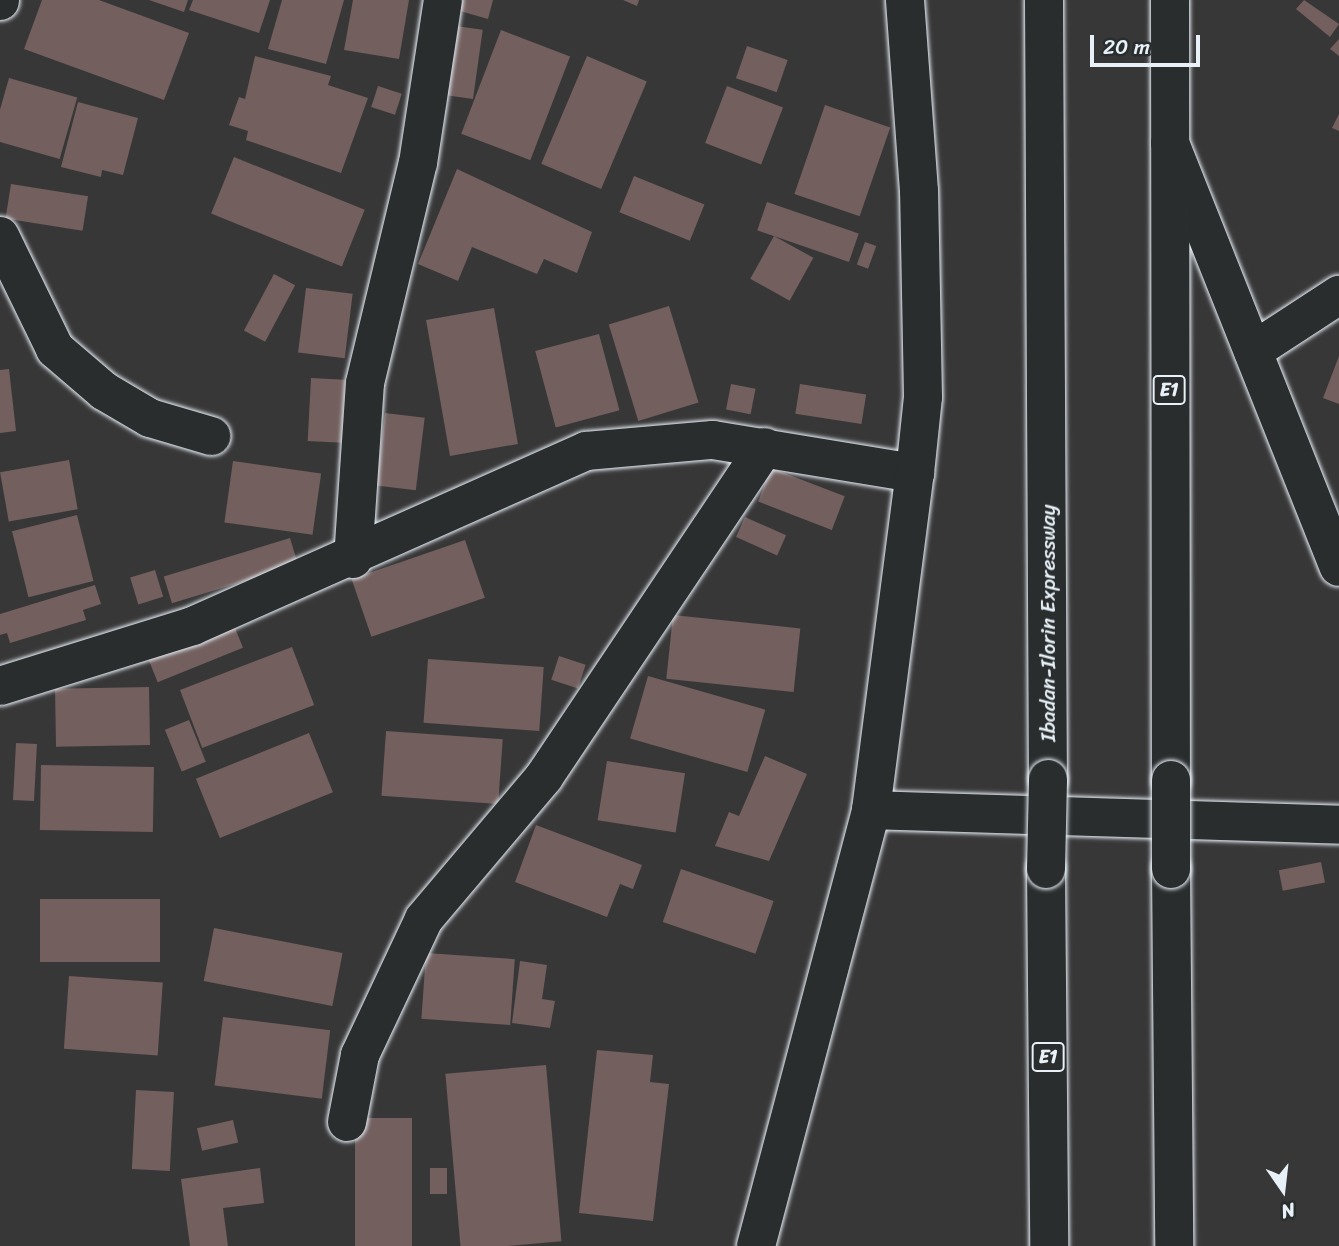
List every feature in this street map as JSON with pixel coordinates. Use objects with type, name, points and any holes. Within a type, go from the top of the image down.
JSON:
[{"type":"main road","points":[[353,559],[365,383],[418,163],[443,0]]},
{"type":"main road","points":[[756,1246],[871,810],[915,473],[923,397],[919,191],[905,0]]},
{"type":"main road","name":"Ibadan-Ilorin Expressway","points":[[1044,0],[1049,1246]]},
{"type":"main road","name":"E1","points":[[1170,0],[1168,138],[1174,1246]]},
{"type":"main road","points":[[1168,138],[1339,567]]},
{"type":"main road","points":[[0,236],[55,349],[104,391],[150,418],[211,436]]},
{"type":"main road","points":[[1253,351],[1339,295]]},
{"type":"main road","points":[[0,686],[193,626],[353,559],[586,452],[713,440],[915,473]]},
{"type":"main road","points":[[347,1122],[360,1055],[424,919],[544,777],[765,447]]},
{"type":"main road","points":[[871,810],[1339,825]]},
{"type":"building","points":[[42,0],[99,0],[189,33],[164,100],[24,49]]},
{"type":"building","points":[[149,0],[188,0],[184,12]]},
{"type":"building","points":[[193,0],[270,0],[259,33],[189,10]]},
{"type":"building","points":[[282,0],[344,0],[326,64],[268,49]]},
{"type":"building","points":[[353,0],[409,0],[399,59],[344,50]]},
{"type":"building","points":[[456,0],[493,0],[488,19],[453,9]]},
{"type":"building","points":[[623,0],[639,0],[637,6]]},
{"type":"building","points":[[1304,0],[1339,24],[1330,37],[1296,9]]},
{"type":"building","points":[[456,26],[483,30],[473,99],[446,95]]},
{"type":"building","points":[[501,30],[570,57],[530,160],[461,134]]},
{"type":"building","points":[[1339,39],[1339,56],[1330,49]]},
{"type":"building","points":[[747,46],[788,60],[777,92],[736,78]]},
{"type":"building","points":[[255,56],[331,76],[328,85],[368,98],[341,173],[246,140],[248,131],[229,125],[239,97],[245,99]]},
{"type":"building","points":[[587,56],[647,81],[601,189],[541,164]]},
{"type":"building","points":[[9,78],[77,98],[60,159],[0,142],[0,109]]},
{"type":"building","points":[[378,86],[402,94],[395,115],[371,107]]},
{"type":"building","points":[[727,86],[783,108],[761,164],[705,143]]},
{"type":"building","points":[[78,102],[138,118],[123,175],[102,170],[101,177],[61,167]]},
{"type":"building","points":[[825,105],[890,127],[860,216],[794,194]]},
{"type":"building","points":[[1339,114],[1339,131],[1332,128]]},
{"type":"building","points":[[234,157],[365,210],[342,266],[211,214]]},
{"type":"building","points":[[457,169],[592,232],[577,273],[544,259],[537,274],[472,247],[458,281],[418,264]]},
{"type":"building","points":[[634,176],[704,204],[690,241],[619,212]]},
{"type":"building","points":[[11,184],[88,196],[83,231],[6,219]]},
{"type":"building","points":[[767,202],[859,234],[849,262],[757,230]]},
{"type":"building","points":[[774,236],[813,258],[790,301],[750,279]]},
{"type":"building","points":[[865,242],[876,246],[868,269],[857,265]]},
{"type":"building","points":[[274,274],[295,285],[265,342],[244,331]]},
{"type":"building","points":[[306,288],[353,294],[345,358],[298,353]]},
{"type":"building","points":[[669,306],[699,403],[638,421],[609,324]]},
{"type":"building","points":[[494,308],[518,444],[450,456],[426,320]]},
{"type":"building","points":[[599,334],[619,410],[556,427],[535,351]]},
{"type":"building","points":[[1339,356],[1339,404],[1323,398]]},
{"type":"building","points":[[9,369],[16,431],[0,433],[0,370]]},
{"type":"building","points":[[311,378],[345,380],[342,443],[308,441]]},
{"type":"building","points":[[731,384],[756,389],[751,414],[726,410]]},
{"type":"building","points":[[800,384],[866,394],[861,424],[795,414]]},
{"type":"building","points":[[385,413],[425,418],[416,490],[376,485]]},
{"type":"building","points":[[69,460],[78,509],[9,521],[0,472]]},
{"type":"building","points":[[233,461],[321,473],[313,535],[224,522]]},
{"type":"building","points":[[771,468],[845,496],[832,530],[758,502]]},
{"type":"building","points":[[77,515],[93,581],[28,597],[12,531]]},
{"type":"building","points":[[745,517],[786,535],[777,555],[736,537]]},
{"type":"building","points":[[290,538],[298,565],[172,603],[164,577]]},
{"type":"building","points":[[465,540],[485,598],[371,637],[352,579]]},
{"type":"building","points":[[155,570],[163,597],[138,604],[130,578]]},
{"type":"building","points":[[95,585],[101,604],[83,610],[86,620],[10,643],[7,633],[0,635],[0,614]]},
{"type":"building","points":[[673,615],[800,628],[794,692],[666,679]]},
{"type":"building","points":[[231,618],[243,648],[158,682],[146,652]]},
{"type":"building","points":[[292,647],[314,705],[202,748],[180,690]]},
{"type":"building","points":[[559,656],[586,665],[578,688],[551,680]]},
{"type":"building","points":[[428,659],[544,667],[539,731],[424,723]]},
{"type":"building","points":[[648,676],[765,710],[747,772],[630,738]]},
{"type":"building","points":[[149,687],[150,745],[56,747],[55,689]]},
{"type":"building","points":[[189,720],[206,762],[182,771],[165,730]]},
{"type":"building","points":[[386,731],[503,739],[498,804],[381,796]]},
{"type":"building","points":[[309,733],[333,792],[220,838],[196,779]]},
{"type":"building","points":[[16,743],[37,744],[34,801],[13,800]]},
{"type":"building","points":[[765,756],[807,774],[769,861],[715,846],[729,812],[739,816]]},
{"type":"building","points":[[607,761],[685,773],[676,833],[598,820]]},
{"type":"building","points":[[41,765],[154,767],[153,832],[40,830]]},
{"type":"building","points":[[536,825],[642,865],[633,889],[620,884],[607,917],[515,882]]},
{"type":"building","points":[[1321,862],[1325,883],[1283,891],[1279,870]]},
{"type":"building","points":[[681,869],[774,901],[755,954],[663,922]]},
{"type":"building","points":[[40,899],[160,899],[160,962],[40,962]]},
{"type":"building","points":[[214,928],[343,953],[332,1006],[204,981]]},
{"type":"building","points":[[426,953],[515,959],[510,1025],[421,1019]]},
{"type":"building","points":[[520,961],[547,965],[542,999],[555,1001],[550,1028],[512,1023]]},
{"type":"building","points":[[69,976],[163,983],[158,1055],[64,1049]]},
{"type":"building","points":[[223,1017],[330,1030],[322,1099],[215,1085]]},
{"type":"building","points":[[597,1050],[653,1055],[650,1082],[669,1084],[653,1221],[579,1213]]},
{"type":"building","points":[[546,1065],[561,1241],[508,1246],[460,1246],[445,1074]]},
{"type":"building","points":[[136,1090],[174,1092],[170,1171],[132,1169]]},
{"type":"building","points":[[355,1118],[412,1118],[412,1246],[355,1246]]},
{"type":"building","points":[[233,1120],[238,1142],[202,1151],[197,1128]]},
{"type":"building","points":[[260,1168],[264,1203],[223,1208],[228,1246],[190,1246],[181,1179]]},
{"type":"building","points":[[430,1168],[447,1168],[447,1194],[430,1194]]}]
